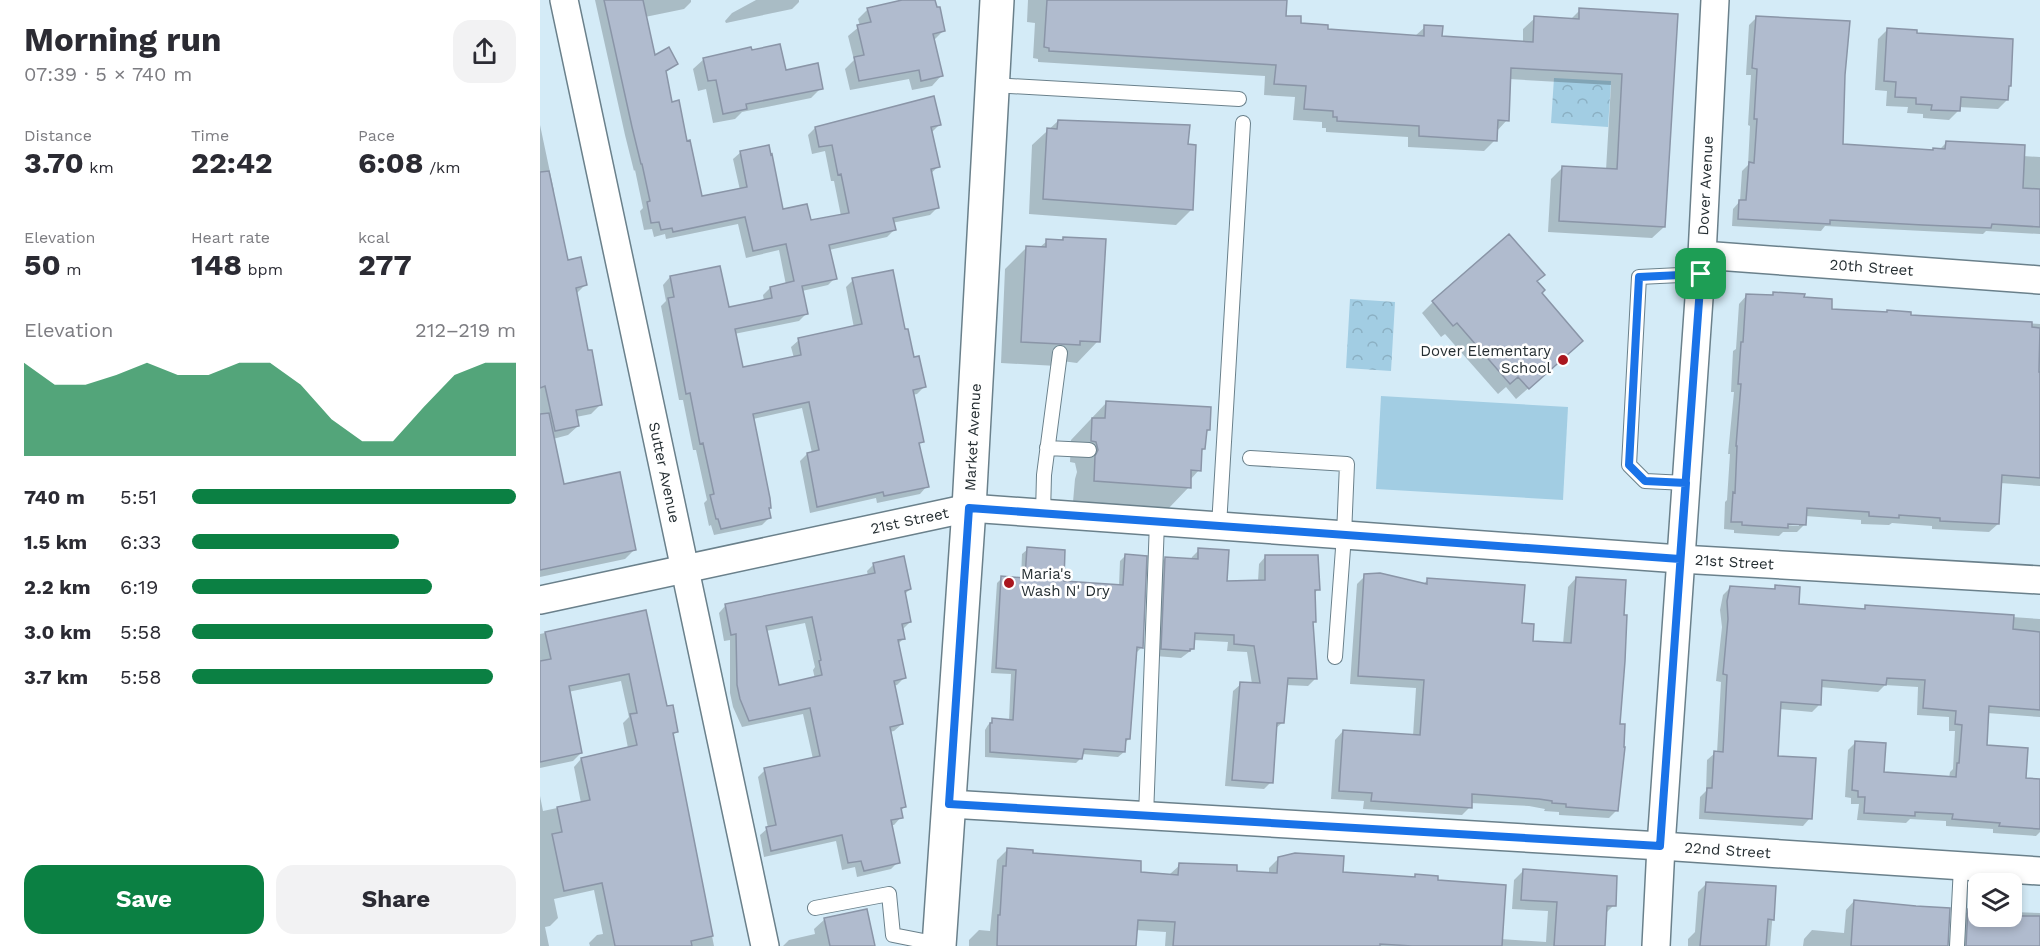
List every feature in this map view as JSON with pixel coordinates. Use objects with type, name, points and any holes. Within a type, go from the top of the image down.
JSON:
[{"type":"street","name":"Sutter Avenue","points":[[564,0],[765,946]]},
{"type":"street","name":"Market Avenue","points":[[939,945],[969,508],[997,0]]},
{"type":"street","name":"Dover Avenue","points":[[1656,946],[1660,846],[1701,265],[1715,0]]},
{"type":"street","name":"20th Street","points":[[1701,265],[2040,280]]},
{"type":"street","name":"21st Street","points":[[540,600],[969,508],[1680,559],[2040,580]]},
{"type":"street","name":"22nd Street","points":[[949,804],[2040,871]]},
{"type":"lane","points":[[992,85],[1239,99]]},
{"type":"lane","points":[[1219,526],[1243,123]]},
{"type":"lane","points":[[1686,483],[1645,481],[1629,465],[1639,277],[1701,265]]},
{"type":"lane","points":[[1043,514],[1044,475],[1060,353]]},
{"type":"lane","points":[[1047,448],[1089,450]]},
{"type":"lane","points":[[1251,458],[1347,464],[1335,657]]},
{"type":"lane","points":[[1146,816],[1157,522]]},
{"type":"lane","points":[[1957,946],[1961,866]]},
{"type":"lane","points":[[815,908],[889,894],[893,935],[939,945]]},
{"type":"green space","points":[[1554,78],[1611,81],[1608,127],[1551,123]]},
{"type":"green space","points":[[1350,299],[1395,302],[1391,371],[1346,368]]},
{"type":"green space","points":[[1381,396],[1568,407],[1563,500],[1376,489]]},
{"type":"building","points":[[604,0],[643,0],[655,55],[669,47],[678,64],[666,71],[672,102],[679,100],[702,196],[747,187],[740,151],[769,145],[783,209],[807,204],[811,220],[849,213],[832,145],[819,147],[815,127],[934,96],[941,125],[931,127],[940,167],[931,169],[939,208],[893,218],[896,230],[829,245],[837,279],[802,286],[808,314],[735,329],[743,367],[801,355],[798,338],[862,324],[852,278],[893,270],[905,329],[908,329],[914,357],[919,356],[926,387],[913,390],[924,442],[919,443],[929,487],[884,496],[883,492],[817,507],[807,453],[819,450],[809,402],[753,414],[770,498],[771,518],[721,529],[710,495],[714,494],[703,443],[700,444],[690,393],[686,394],[668,298],[674,297],[670,276],[720,266],[729,307],[772,298],[770,287],[794,281],[786,244],[753,251],[745,217],[673,232],[672,228],[661,230],[659,222],[651,223],[647,202],[650,201]]},
{"type":"building","points":[[902,0],[935,0],[937,7],[940,7],[945,31],[933,34],[943,76],[921,81],[919,70],[859,81],[854,57],[864,55],[857,25],[871,22],[867,8]]},
{"type":"building","points":[[1047,0],[1287,0],[1286,16],[1301,16],[1301,23],[1328,25],[1328,29],[1424,36],[1424,25],[1443,26],[1442,36],[1533,42],[1534,16],[1579,19],[1579,8],[1678,14],[1665,227],[1559,221],[1562,166],[1617,169],[1622,74],[1511,68],[1509,121],[1498,120],[1497,141],[1419,136],[1419,126],[1337,121],[1337,117],[1333,117],[1333,111],[1304,109],[1306,86],[1274,84],[1276,65],[1049,51],[1049,48],[1044,47]]},
{"type":"building","points":[[1756,16],[1850,21],[1845,75],[1843,144],[1933,150],[1933,148],[1945,149],[1946,141],[2025,145],[2023,188],[2040,189],[2040,227],[1992,224],[1991,228],[1830,220],[1830,224],[1738,219],[1739,200],[1746,200],[1749,162],[1754,163],[1757,69],[1752,68]]},
{"type":"building","points":[[1887,28],[1917,30],[1917,33],[2013,39],[2011,86],[2009,86],[2008,100],[1961,97],[1960,111],[1931,110],[1932,105],[1916,104],[1916,98],[1895,97],[1896,82],[1884,81]]},
{"type":"building","points":[[780,44],[786,70],[818,63],[823,89],[746,104],[747,109],[723,114],[716,80],[708,81],[703,58],[751,47],[752,50]]},
{"type":"building","points":[[1058,120],[1190,125],[1188,144],[1196,145],[1193,210],[1043,199],[1047,128],[1057,129]]},
{"type":"building","points":[[549,171],[568,260],[581,257],[587,285],[576,288],[588,350],[592,350],[602,405],[576,410],[579,426],[555,431],[545,386],[540,388],[540,172]]},
{"type":"building","points":[[1509,234],[1545,275],[1537,281],[1545,290],[1542,293],[1583,341],[1529,389],[1518,377],[1510,384],[1457,323],[1453,326],[1432,301]]},
{"type":"building","points":[[1063,237],[1106,239],[1100,342],[1080,341],[1080,345],[1021,342],[1026,246],[1046,247],[1046,239],[1063,240]]},
{"type":"building","points":[[1773,292],[1832,299],[1832,309],[1887,312],[1887,310],[1911,312],[1911,315],[2032,322],[2032,327],[2040,328],[2040,478],[2002,475],[1999,524],[1940,521],[1940,518],[1899,515],[1899,518],[1869,516],[1869,512],[1807,508],[1806,525],[1788,524],[1788,528],[1742,525],[1742,522],[1731,522],[1733,492],[1735,493],[1741,384],[1738,384],[1746,294],[1773,295]]},
{"type":"building","points":[[1106,401],[1211,407],[1210,430],[1207,430],[1205,449],[1202,449],[1201,471],[1191,470],[1191,488],[1094,481],[1095,456],[1098,450],[1096,442],[1091,441],[1092,418],[1105,418]]},
{"type":"building","points":[[549,413],[564,484],[620,472],[636,550],[540,570],[540,414]]},
{"type":"building","points":[[1027,547],[1065,550],[1064,581],[1123,585],[1125,554],[1147,556],[1143,648],[1137,647],[1130,739],[1126,739],[1125,752],[1084,749],[1082,759],[990,752],[992,718],[1013,720],[1016,670],[996,668],[1001,576],[1025,578]]},
{"type":"building","points":[[1198,548],[1229,550],[1227,581],[1265,580],[1265,555],[1318,555],[1320,590],[1315,590],[1316,622],[1313,622],[1317,679],[1288,678],[1284,723],[1277,723],[1273,783],[1232,780],[1240,682],[1260,683],[1254,646],[1234,644],[1234,635],[1195,633],[1194,649],[1190,651],[1161,649],[1165,557],[1198,559]]},
{"type":"building","points":[[904,556],[911,589],[905,591],[911,622],[902,624],[905,639],[898,640],[906,678],[894,681],[903,724],[890,727],[906,807],[901,808],[903,818],[891,820],[900,863],[864,871],[861,861],[848,863],[842,835],[771,851],[766,827],[776,825],[764,768],[820,756],[810,708],[749,721],[737,685],[736,634],[731,635],[725,604],[875,573],[873,563]],"holes":[[[812,617],[821,660],[819,661],[822,675],[779,685],[766,626]]]},
{"type":"building","points":[[1380,573],[1427,584],[1427,578],[1525,585],[1522,623],[1534,624],[1533,641],[1571,643],[1576,577],[1626,580],[1624,615],[1627,615],[1620,724],[1625,724],[1625,747],[1618,811],[1566,807],[1566,804],[1539,799],[1472,794],[1472,808],[1371,801],[1372,793],[1339,791],[1343,730],[1420,735],[1424,680],[1358,676],[1364,574]]},
{"type":"building","points":[[1775,585],[1800,587],[1799,604],[1865,609],[1865,605],[2014,615],[2013,629],[2040,632],[2040,710],[1989,706],[1987,745],[2028,748],[2026,778],[2040,779],[2040,829],[1952,819],[1953,814],[1915,812],[1915,816],[1864,813],[1865,797],[1858,797],[1858,791],[1852,790],[1855,741],[1886,743],[1884,772],[1956,777],[1957,763],[1959,763],[1962,725],[1955,724],[1956,711],[1923,708],[1925,680],[1887,678],[1886,685],[1822,680],[1821,705],[1781,702],[1778,756],[1816,758],[1812,819],[1705,812],[1707,788],[1712,788],[1714,751],[1723,752],[1727,675],[1723,674],[1728,619],[1727,601],[1730,586],[1775,589]]},
{"type":"building","points":[[646,610],[667,706],[673,705],[678,732],[673,733],[713,936],[691,941],[692,946],[615,946],[602,883],[564,891],[552,834],[562,832],[557,807],[590,800],[581,758],[637,745],[630,714],[637,713],[629,674],[569,686],[582,753],[540,762],[540,661],[551,659],[545,632]]},
{"type":"building","points":[[1007,848],[1033,850],[1033,853],[1141,861],[1141,872],[1178,875],[1179,863],[1237,865],[1237,871],[1277,873],[1278,857],[1295,853],[1344,856],[1343,872],[1415,877],[1415,874],[1438,876],[1438,880],[1506,885],[1502,946],[1380,944],[1380,946],[1173,946],[1175,922],[1138,920],[1136,946],[997,946],[1003,866],[1006,866]]},
{"type":"building","points":[[1523,869],[1617,876],[1616,906],[1607,906],[1605,946],[1554,946],[1557,902],[1521,900]]},
{"type":"building","points":[[1706,882],[1776,886],[1774,920],[1768,919],[1766,946],[1700,946]]},
{"type":"building","points":[[1854,900],[1950,908],[1948,946],[1851,946]]},
{"type":"building","points":[[867,909],[875,946],[830,946],[824,918]]},
{"type":"building","points":[[1968,909],[1968,927],[2022,927],[2022,916],[2040,916],[2040,946],[1966,946]]},
{"type":"place","name":"Dover Elementary School","points":[[1563,360]]},
{"type":"place","name":"Maria's Wash N' Dry","points":[[1009,583]]},
{"type":"route","points":[[1701,274],[1639,277],[1629,465],[1645,481],[1686,483],[1660,846],[949,804],[969,508],[1680,559],[1686,483],[1701,274]]}]
